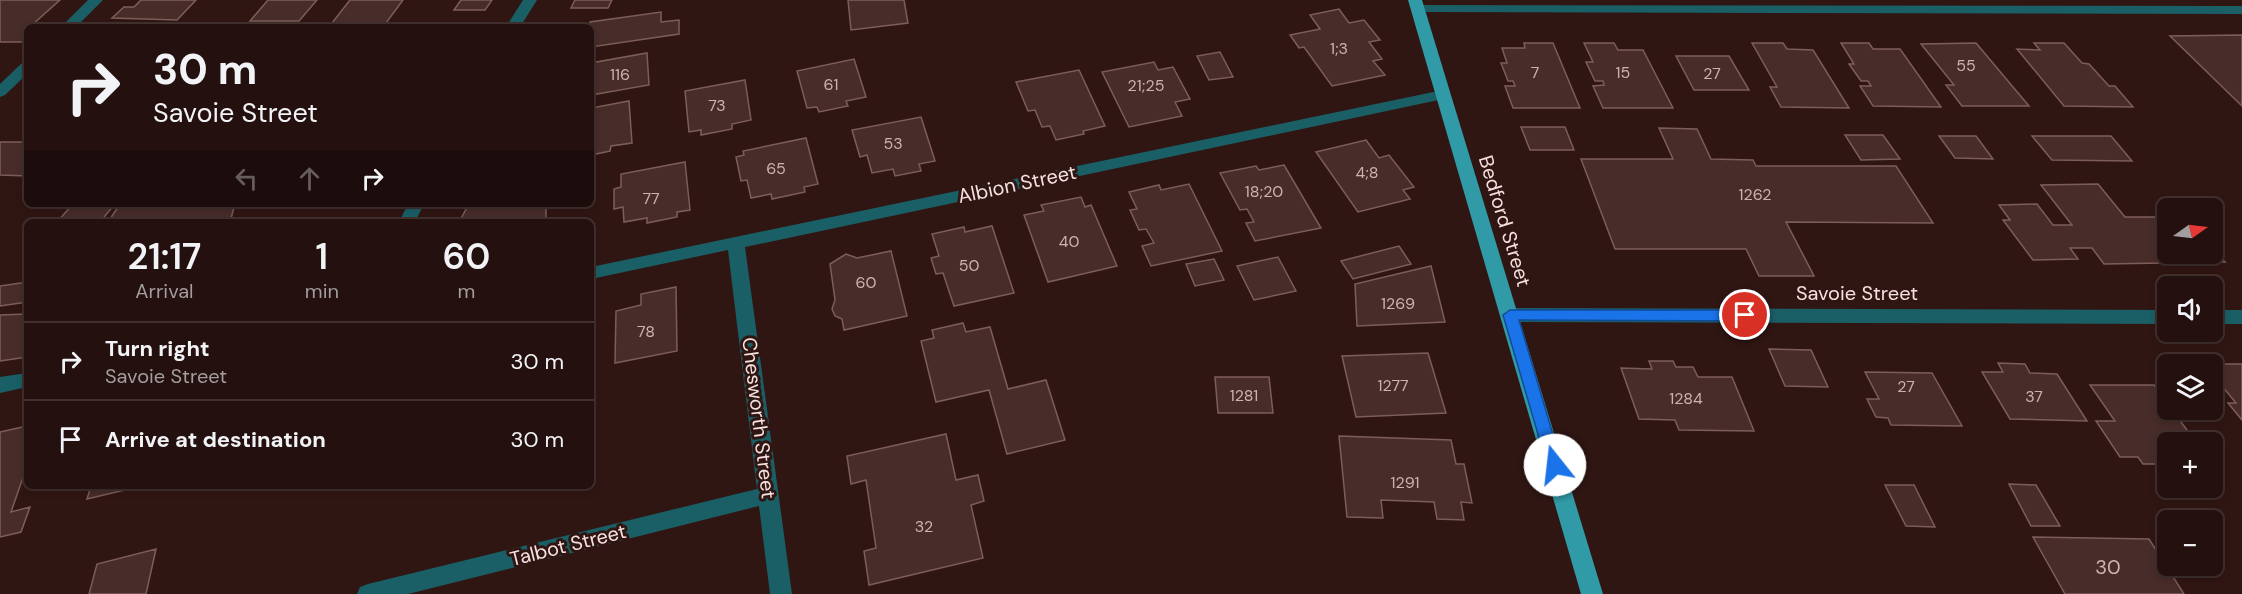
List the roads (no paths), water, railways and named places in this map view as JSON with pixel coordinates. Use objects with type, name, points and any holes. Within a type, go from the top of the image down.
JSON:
[{"type":"main road","name":"Bedford Street","points":[[1416,4],[1592,594]]},
{"type":"street","points":[[71,24],[96,0]]},
{"type":"street","points":[[515,24],[531,0]]},
{"type":"street","points":[[1416,4],[2069,5],[2242,10]]},
{"type":"street","points":[[0,92],[24,69]]},
{"type":"street","name":"Albion Street","points":[[594,272],[1443,95]]},
{"type":"street","name":"Chesworth Street","points":[[736,242],[782,594]]},
{"type":"street","name":"Savoie Street","points":[[1510,315],[2157,317]]},
{"type":"street","points":[[2223,317],[2242,317]]},
{"type":"street","points":[[0,385],[24,381]]},
{"type":"street","name":"Talbot Street","points":[[368,594],[769,495]]}]
